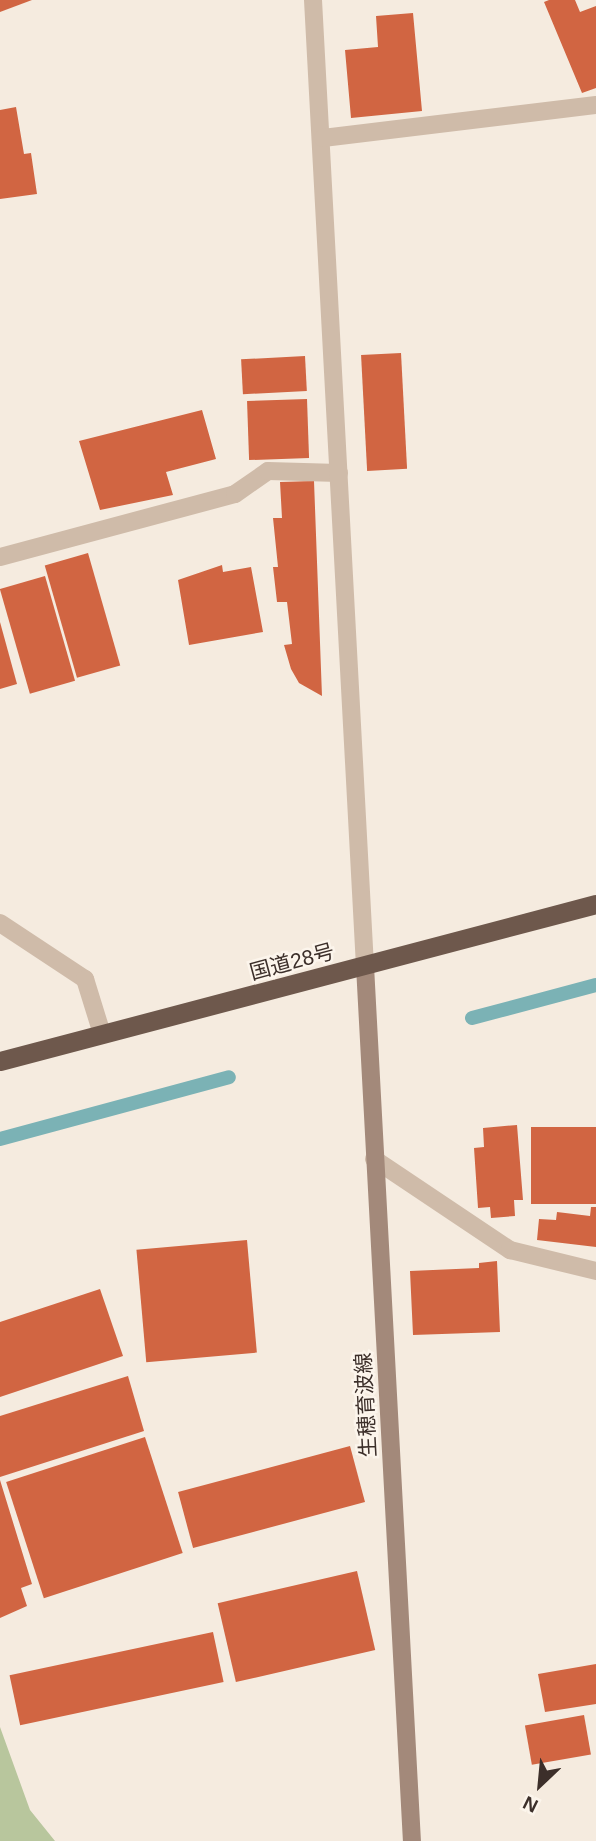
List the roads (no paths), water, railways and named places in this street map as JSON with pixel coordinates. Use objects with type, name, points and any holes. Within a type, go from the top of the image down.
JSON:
[{"type":"highway","name":"国道28号","points":[[0,1061],[596,904]]},
{"type":"main road","name":"生穂育波線","points":[[365,966],[412,1841]]},
{"type":"street","points":[[313,0],[323,138],[365,966]]},
{"type":"street","points":[[323,138],[596,106]]},
{"type":"street","points":[[0,557],[235,494],[268,471],[340,473]]},
{"type":"street","points":[[0,923],[85,979],[102,1034]]},
{"type":"street","points":[[374,1159],[510,1250],[596,1271]]},
{"type":"waterway","points":[[472,1018],[596,985]]},
{"type":"waterway","points":[[0,1139],[229,1077]]}]
